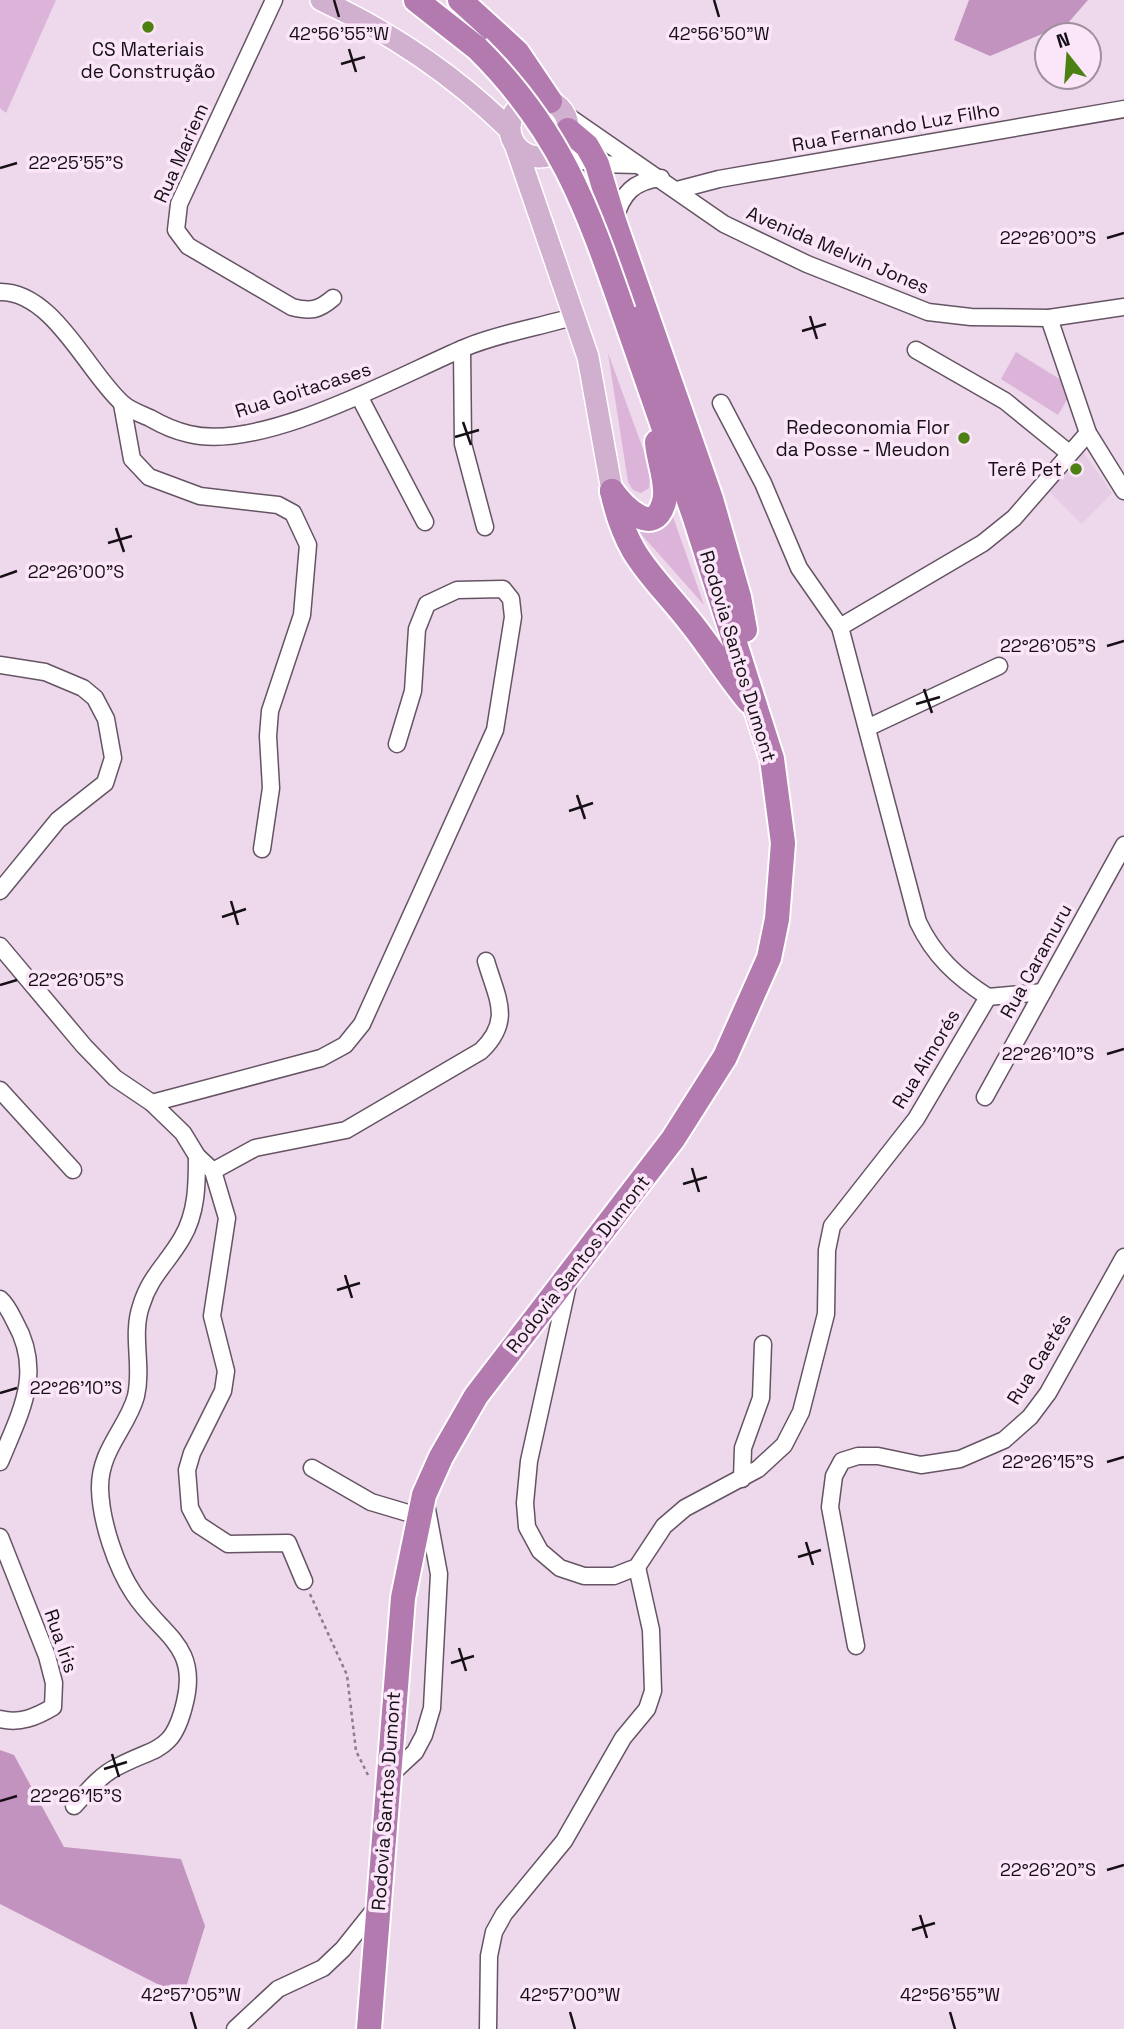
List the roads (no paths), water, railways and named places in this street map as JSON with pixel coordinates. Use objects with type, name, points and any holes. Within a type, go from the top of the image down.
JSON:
[{"type":"highway","points":[[460,0],[517,52],[561,115],[587,146],[597,164],[724,541],[739,597],[759,713]]},
{"type":"highway","points":[[421,3],[477,48],[533,111],[561,155],[589,216],[656,408],[664,502],[653,516],[642,518],[630,514],[612,491]]},
{"type":"highway","name":"Rodovia Santos Dumont","points":[[369,2029],[386,1786],[403,1598],[421,1506],[441,1457],[476,1396],[673,1139],[725,1057],[769,958],[777,919],[783,843],[774,770],[759,713],[656,408]]},
{"type":"highway","points":[[612,491],[619,526],[639,561],[692,624],[716,661],[759,713]]},
{"type":"main road","points":[[321,0],[372,26],[478,99],[525,140],[563,145],[561,115],[531,99],[525,140],[530,190],[576,316],[594,383],[612,491]]},
{"type":"street","name":"Rua Mariem","points":[[274,0],[179,204],[176,230],[188,246],[292,307],[306,311],[320,309],[333,298]]},
{"type":"street","name":"Rua Fernando Luz Filho","points":[[677,190],[719,179],[1124,109]]},
{"type":"street","name":"Avenida Melvin Jones","points":[[561,115],[661,178],[724,224],[807,264],[928,312],[971,317],[1049,318],[1124,307]]},
{"type":"street","points":[[525,140],[597,164],[638,165]]},
{"type":"street","points":[[614,221],[619,204],[630,188],[646,179],[661,178]]},
{"type":"street","name":"Rua Goitacases","points":[[0,292],[19,296],[46,312],[71,338],[122,404],[160,424],[190,434],[212,436],[247,433],[360,398],[462,349],[576,316]]},
{"type":"street","points":[[1049,318],[1088,433],[1124,491]]},
{"type":"street","points":[[462,349],[463,444],[485,527]]},
{"type":"street","points":[[916,350],[1004,401],[1069,453]]},
{"type":"street","points":[[360,398],[425,522]]},
{"type":"street","points":[[721,403],[763,483],[799,568],[840,627],[918,922],[928,944],[963,982],[988,998],[1043,992]]},
{"type":"street","points":[[122,404],[132,458],[149,477],[200,496],[278,505],[293,513],[308,545],[302,615],[270,710],[268,736],[271,788],[262,849]]},
{"type":"street","points":[[840,627],[983,543],[1014,518],[1088,433]]},
{"type":"street","points":[[152,1103],[321,1058],[345,1045],[362,1024],[495,730],[513,607],[503,589],[488,587],[457,590],[427,604],[417,629],[413,691],[397,744]]},
{"type":"street","points":[[0,665],[21,666],[45,672],[89,692],[106,719],[113,758],[105,783],[58,820],[0,891]]},
{"type":"street","points":[[867,728],[999,666]]},
{"type":"street","name":"Rua Caramuru","points":[[985,1097],[1124,845]]},
{"type":"street","points":[[0,946],[115,1079],[152,1103],[183,1133],[197,1156],[212,1171],[227,1218],[212,1316],[226,1371],[223,1391],[192,1453],[187,1470],[190,1508],[199,1525],[228,1544],[288,1543],[304,1581]]},
{"type":"street","points":[[212,1171],[254,1148],[346,1130],[481,1051],[496,1036],[502,1018],[486,961]]},
{"type":"street","name":"Rua Aimorés","points":[[637,1567],[664,1525],[685,1508],[758,1469],[784,1445],[801,1412],[826,1314],[827,1250],[832,1226],[916,1119],[988,998]]},
{"type":"street","points":[[0,1090],[73,1170]]},
{"type":"street","points":[[74,1806],[99,1779],[117,1767],[154,1753],[170,1739],[179,1724],[189,1678],[188,1662],[179,1644],[151,1617],[132,1592],[102,1507],[100,1485],[103,1464],[136,1397],[135,1348],[139,1310],[150,1279],[182,1238],[194,1210],[197,1156]]},
{"type":"street","name":"Rua Caetés","points":[[856,1646],[830,1507],[834,1476],[842,1461],[858,1456],[878,1456],[920,1465],[960,1459],[1004,1440],[1030,1417],[1048,1393],[1124,1257]]},
{"type":"street","points":[[488,2029],[489,1956],[494,1932],[504,1914],[564,1841],[623,1738],[647,1709],[653,1691],[651,1630],[637,1567],[614,1576],[584,1576],[560,1568],[540,1551],[527,1527],[524,1503],[529,1461],[569,1278]]},
{"type":"street","points":[[0,1299],[21,1331],[31,1375],[26,1397],[0,1462]]},
{"type":"street","points":[[742,1479],[743,1448],[761,1398],[763,1344]]},
{"type":"street","points":[[312,1468],[371,1502],[421,1506],[439,1574],[432,1708],[424,1735],[415,1752],[386,1786]]},
{"type":"street","name":"Rua Íris","points":[[0,1537],[47,1656],[56,1694],[53,1707],[35,1718],[12,1722],[0,1719]]},
{"type":"street","points":[[235,2029],[278,1990],[323,1968],[343,1949],[379,1905]]},
{"type":"place","name":"CS Materiais de Construção","points":[[148,27]]},
{"type":"place","name":"Redeconomia Flor da Posse - Meudon","points":[[964,438]]},
{"type":"place","name":"Terê Pet","points":[[1076,469]]}]
